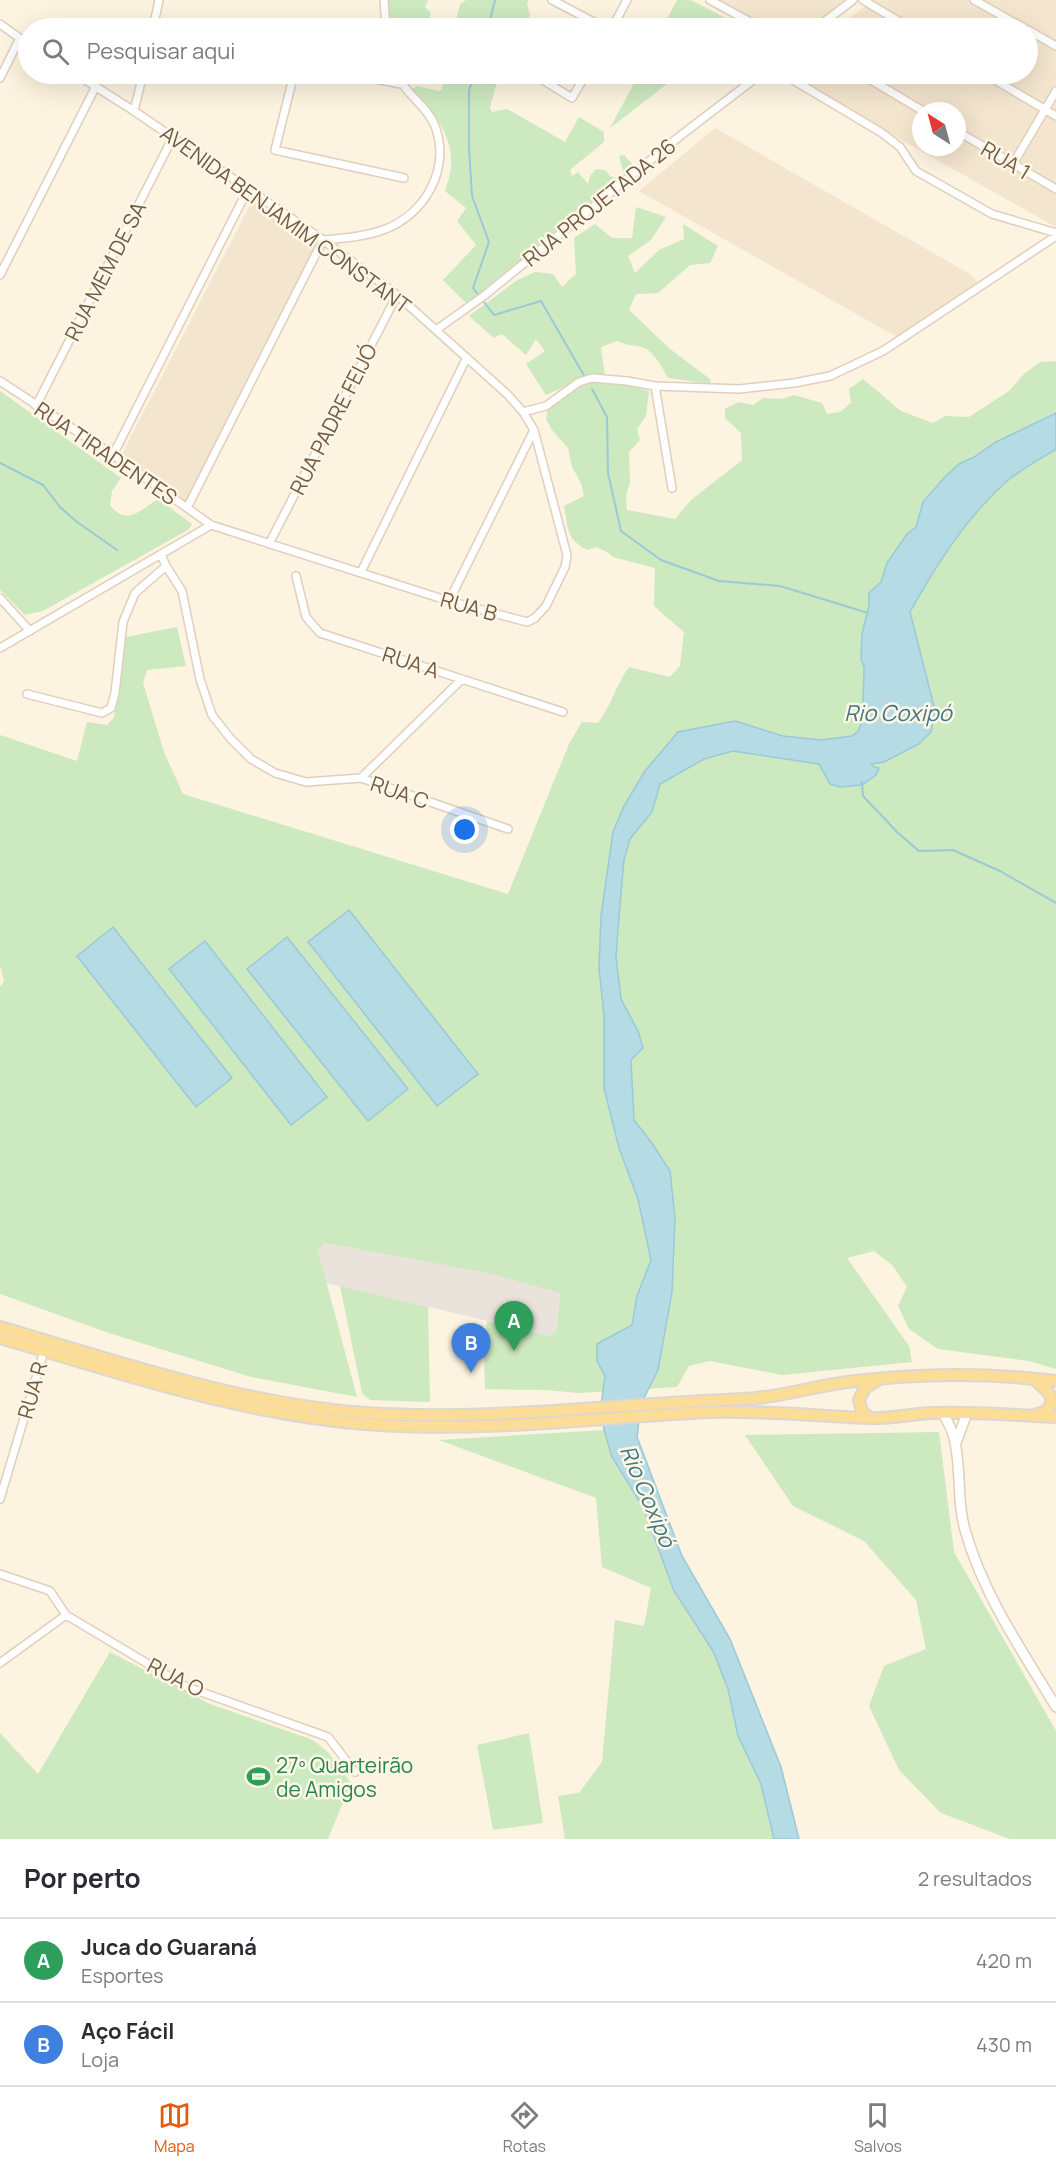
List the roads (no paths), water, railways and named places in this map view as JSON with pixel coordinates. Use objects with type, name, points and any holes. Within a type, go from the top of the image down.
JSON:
[{"type":"main road","points":[[0,1327],[212,1388],[311,1407],[409,1415],[448,1415],[766,1397],[880,1378],[957,1375],[1056,1381]]},
{"type":"main road","points":[[0,1338],[230,1404],[319,1420],[408,1427],[579,1421],[752,1411],[872,1418],[943,1413],[1056,1417]]},
{"type":"main road","points":[[872,1418],[862,1412],[859,1400],[865,1388],[880,1378]]},
{"type":"main road","points":[[1028,1415],[1047,1411],[1052,1401],[1049,1393],[1034,1378]]},
{"type":"street","points":[[155,18],[159,0]]},
{"type":"street","points":[[384,0],[385,18]]},
{"type":"street","points":[[552,0],[585,18]]},
{"type":"street","points":[[617,18],[627,0]]},
{"type":"street","points":[[710,0],[743,18]]},
{"type":"street","points":[[829,18],[853,0]]},
{"type":"street","points":[[863,0],[893,18]]},
{"type":"street","points":[[974,0],[1006,18]]},
{"type":"street","points":[[0,24],[18,37]]},
{"type":"street","points":[[1038,36],[1056,46]]},
{"type":"street","points":[[0,78],[18,42]]},
{"type":"street","name":"AVENIDA BENJAMIM CONSTANT","points":[[93,84],[323,240],[397,295],[508,394],[534,430]]},
{"type":"street","points":[[134,111],[141,84]]},
{"type":"street","points":[[292,84],[275,150],[405,178]]},
{"type":"street","points":[[187,508],[323,240],[368,235],[386,229],[403,220],[420,205],[434,187],[439,166],[439,143],[435,126],[427,111],[402,84]]},
{"type":"street","points":[[549,84],[573,98],[581,84]]},
{"type":"street","name":"RUA PROJETADA 26","points":[[436,330],[485,295],[680,136],[748,84]]},
{"type":"street","points":[[800,84],[882,133],[900,147],[916,171],[992,214],[1056,235]]},
{"type":"street","points":[[878,84],[912,104]]},
{"type":"street","points":[[1001,84],[1056,116]]},
{"type":"street","points":[[0,275],[96,86]]},
{"type":"street","points":[[1013,164],[1056,91]]},
{"type":"street","name":"RUA 1","points":[[966,136],[1056,189]]},
{"type":"street","name":"RUA MEM DE SA","points":[[36,406],[173,137]]},
{"type":"street","points":[[113,455],[248,189]]},
{"type":"street","points":[[523,412],[546,406],[579,382],[592,378],[655,386],[739,389],[794,383],[830,376],[883,351],[1056,235]]},
{"type":"street","name":"RUA PADRE FEIJÓ","points":[[268,544],[397,295]]},
{"type":"street","points":[[361,572],[466,358]]},
{"type":"street","name":"RUA TIRADENTES","points":[[0,381],[113,455],[211,525]]},
{"type":"street","points":[[655,386],[672,488]]},
{"type":"street","points":[[449,601],[534,430]]},
{"type":"street","name":"RUA B","points":[[211,525],[449,601],[527,622],[535,618],[546,606],[565,567],[566,546],[534,430]]},
{"type":"street","points":[[0,648],[211,525]]},
{"type":"street","points":[[161,554],[165,566],[182,591],[200,679],[212,714],[230,738],[251,759],[275,773],[306,782],[361,778],[462,679]]},
{"type":"street","points":[[27,694],[102,713],[111,708],[115,693],[123,622],[135,593],[165,566]]},
{"type":"street","name":"RUA A","points":[[296,576],[306,617],[320,633],[563,712]]},
{"type":"street","points":[[0,598],[30,631]]},
{"type":"street","name":"RUA C","points":[[361,778],[508,829]]},
{"type":"street","name":"RUA R","points":[[0,1499],[3,1478],[44,1351]]},
{"type":"street","points":[[943,1413],[956,1445],[960,1511],[971,1550],[1006,1622],[1056,1707]]},
{"type":"street","points":[[956,1445],[967,1413]]},
{"type":"street","name":"RUA O","points":[[0,1574],[50,1591],[66,1615],[187,1687],[328,1737],[355,1772]]},
{"type":"street","points":[[0,1663],[66,1615]]},
{"type":"water","name":"Rio Coxipó","points":[[1056,413],[1056,449],[1024,468],[991,496],[941,560],[910,612],[935,710],[931,732],[919,744],[884,762],[871,764],[879,768],[876,775],[862,785],[840,787],[830,784],[819,764],[733,751],[704,759],[660,784],[652,812],[630,839],[624,860],[616,957],[621,999],[638,1031],[643,1048],[631,1060],[634,1120],[670,1171],[675,1218],[672,1292],[658,1370],[641,1404],[637,1437],[682,1556],[730,1639],[781,1767],[799,1839],[774,1839],[761,1784],[738,1736],[728,1689],[713,1651],[674,1591],[643,1507],[612,1457],[604,1430],[601,1405],[605,1376],[597,1361],[597,1344],[632,1325],[637,1296],[651,1260],[638,1199],[619,1148],[604,1088],[604,1016],[599,968],[601,916],[613,832],[624,806],[645,771],[678,732],[735,721],[783,736],[821,740],[852,736],[858,731],[862,722],[863,704],[862,634],[869,605],[869,593],[881,582],[887,563],[907,534],[916,527],[923,502],[959,464],[996,442]]},
{"type":"water","points":[[349,910],[478,1074],[437,1106],[308,942]]},
{"type":"water","points":[[113,927],[232,1078],[196,1107],[77,956]]},
{"type":"water","points":[[287,937],[408,1089],[368,1121],[247,969]]},
{"type":"water","points":[[205,941],[327,1097],[291,1125],[169,969]]},
{"type":"waterway","points":[[490,18],[495,0]]},
{"type":"waterway","points":[[471,84],[469,91],[469,148],[472,196],[489,242],[473,288],[494,315],[541,301],[586,379]]},
{"type":"waterway","points":[[592,389],[607,417],[608,473],[621,531],[661,560],[719,581],[780,586],[868,613]]},
{"type":"waterway","points":[[0,463],[43,485],[60,507],[77,522],[117,550]]},
{"type":"waterway","points":[[862,782],[863,796],[898,833],[919,851],[953,850],[1000,871],[1056,903]]},
{"type":"place","name":"Juca do Guaraná","points":[[514,1351]]},
{"type":"place","name":"Aço Fácil","points":[[471,1373]]},
{"type":"place","name":"27º Quarteirão de Amigos","points":[[258,1777]]}]
